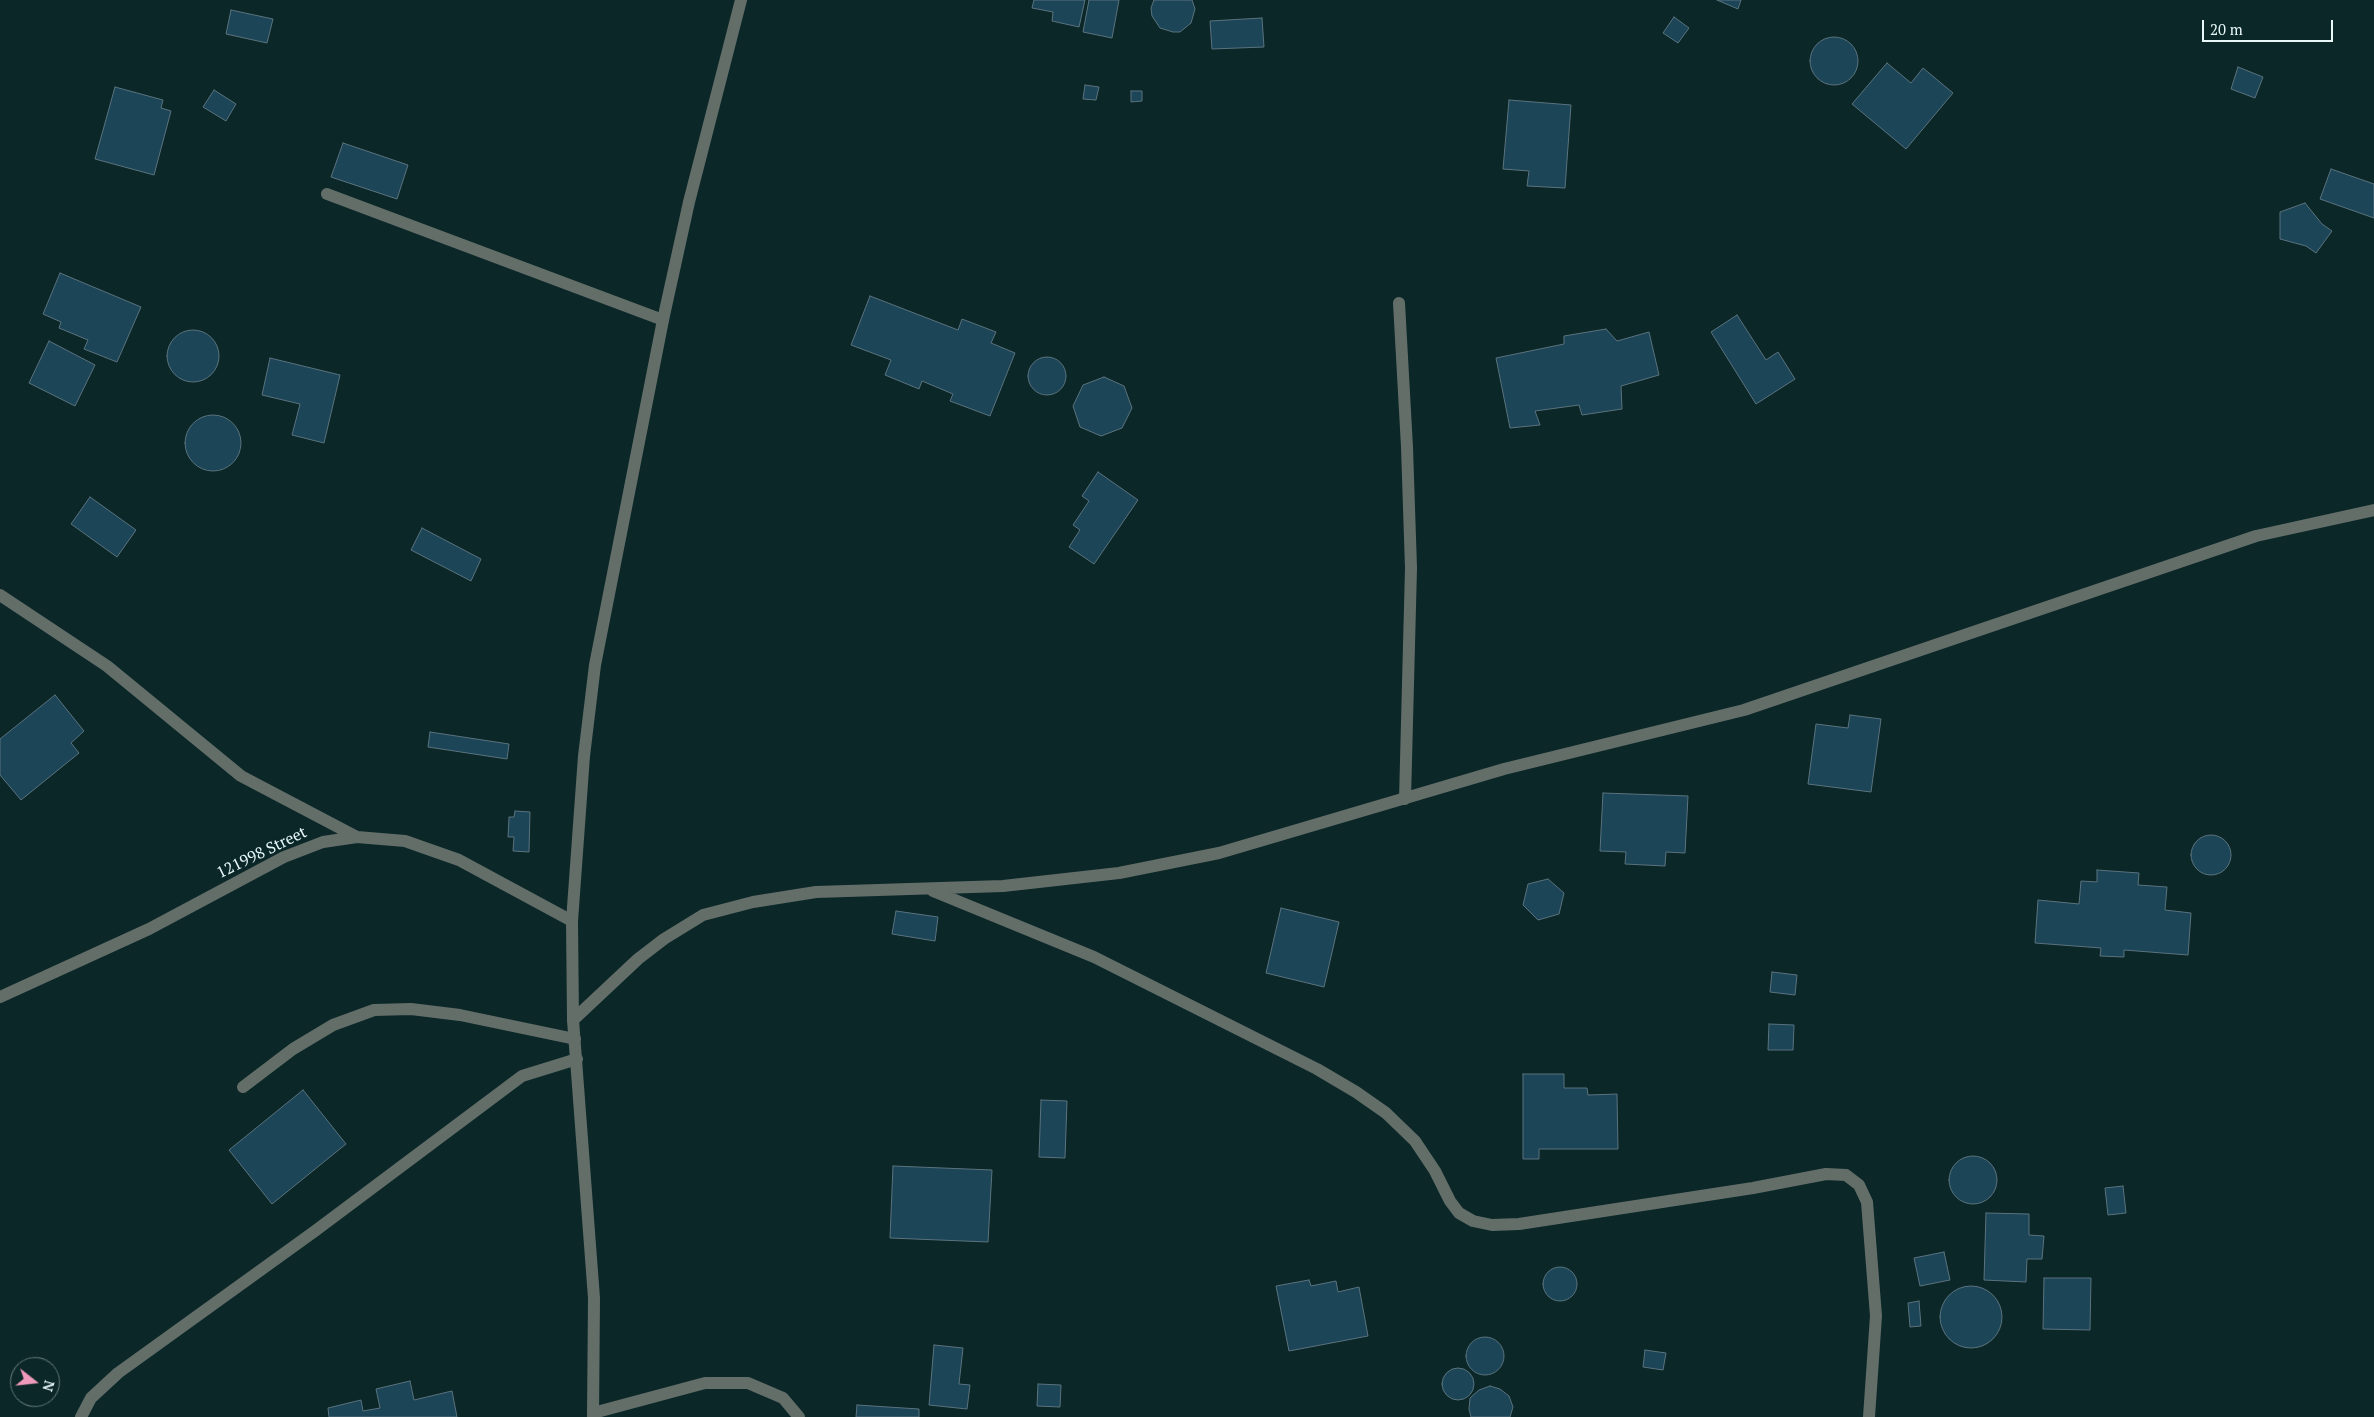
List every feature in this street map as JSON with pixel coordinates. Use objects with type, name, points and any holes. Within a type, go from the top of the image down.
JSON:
[{"type":"street","points":[[741,0],[688,202],[595,664],[584,756],[572,921],[573,1020],[594,1298],[593,1415],[705,1383],[748,1383],[783,1398],[799,1417]]},
{"type":"street","points":[[327,194],[663,320]]},
{"type":"street","points":[[1399,303],[1407,446],[1411,568],[1405,799]]},
{"type":"street","points":[[573,1020],[638,959],[664,939],[704,915],[753,902],[816,892],[1002,886],[1119,873],[1219,853],[1504,769],[1744,710],[2256,536],[2374,510]]},
{"type":"street","points":[[0,595],[107,666],[241,776],[357,837]]},
{"type":"street","name":"121998 Street","points":[[4,992],[149,928],[284,857],[323,842],[357,837],[405,841],[459,860],[572,921]]},
{"type":"street","points":[[929,889],[1094,957],[1318,1068],[1386,1113],[1415,1142],[1435,1171],[1459,1214],[1473,1221],[1492,1225],[1520,1224],[1753,1188],[1826,1174],[1846,1175],[1859,1185],[1867,1202],[1876,1316],[1869,1417]]},
{"type":"street","points":[[243,1087],[293,1049],[333,1025],[374,1010],[411,1009],[460,1015],[575,1039]]},
{"type":"street","points":[[80,1417],[91,1398],[118,1373],[322,1225],[522,1076],[577,1059]]},
{"type":"building","points":[[1034,0],[1085,0],[1079,27],[1052,21],[1053,12],[1032,8]]},
{"type":"building","points":[[1089,0],[1119,0],[1112,38],[1083,32]]},
{"type":"building","points":[[1154,0],[1192,0],[1195,9],[1191,23],[1180,32],[1160,28],[1152,16],[1151,8]]},
{"type":"building","points":[[1717,0],[1741,0],[1738,9]]},
{"type":"building","points":[[231,10],[273,19],[267,43],[226,34]]},
{"type":"building","points":[[1674,17],[1689,28],[1678,43],[1663,33]]},
{"type":"building","points":[[1262,18],[1264,47],[1212,49],[1210,21]]},
{"type":"building","points":[[1829,37],[1839,37],[1851,44],[1858,56],[1858,66],[1851,78],[1839,85],[1829,85],[1821,81],[1814,74],[1810,66],[1810,56],[1814,48],[1821,41]]},
{"type":"building","points":[[1887,63],[1911,83],[1923,68],[1953,93],[1906,149],[1852,104]]},
{"type":"building","points":[[2238,67],[2263,77],[2255,98],[2231,89]]},
{"type":"building","points":[[1085,85],[1099,87],[1096,100],[1083,99]]},
{"type":"building","points":[[115,87],[163,100],[161,108],[171,111],[154,175],[95,159]]},
{"type":"building","points":[[214,90],[236,104],[226,121],[203,107]]},
{"type":"building","points":[[1131,91],[1142,91],[1142,101],[1131,102]]},
{"type":"building","points":[[1509,100],[1571,105],[1565,188],[1527,186],[1529,171],[1503,169]]},
{"type":"building","points":[[343,143],[408,165],[397,199],[331,177]]},
{"type":"building","points":[[2331,169],[2374,184],[2374,218],[2320,199]]},
{"type":"building","points":[[2305,203],[2322,224],[2332,231],[2316,253],[2306,246],[2280,239],[2280,212]]},
{"type":"building","points":[[60,273],[141,307],[117,362],[84,349],[88,340],[59,328],[61,322],[43,314]]},
{"type":"building","points":[[870,296],[958,330],[962,319],[996,332],[991,343],[1015,353],[990,416],[950,401],[953,394],[922,381],[919,389],[885,375],[891,360],[851,345]]},
{"type":"building","points":[[1737,315],[1766,360],[1778,352],[1795,379],[1756,404],[1711,332]]},
{"type":"building","points":[[1606,329],[1617,341],[1649,332],[1659,375],[1621,386],[1622,409],[1582,415],[1579,405],[1535,411],[1540,425],[1510,428],[1496,358],[1564,344],[1564,336]]},
{"type":"building","points":[[193,330],[207,334],[215,342],[219,356],[215,370],[207,378],[193,382],[179,378],[171,370],[167,356],[171,342],[179,334]]},
{"type":"building","points":[[49,341],[95,365],[75,406],[29,383]]},
{"type":"building","points":[[1047,357],[1061,362],[1066,376],[1061,390],[1047,395],[1033,390],[1028,376],[1033,362]]},
{"type":"building","points":[[270,358],[340,375],[324,443],[292,435],[300,404],[262,395]]},
{"type":"building","points":[[1104,377],[1124,386],[1132,408],[1122,428],[1101,436],[1080,427],[1073,406],[1083,385]]},
{"type":"building","points":[[213,415],[224,417],[233,423],[239,432],[241,443],[239,454],[233,463],[224,469],[213,471],[202,469],[193,463],[187,454],[185,443],[187,432],[193,423],[202,417]]},
{"type":"building","points":[[1098,472],[1138,500],[1094,564],[1069,547],[1080,530],[1073,525],[1089,501],[1082,496]]},
{"type":"building","points":[[90,497],[136,530],[117,557],[71,524]]},
{"type":"building","points":[[422,528],[481,559],[471,581],[411,550]]},
{"type":"building","points":[[55,695],[84,731],[71,743],[79,753],[21,800],[0,775],[0,739]]},
{"type":"building","points":[[1850,715],[1881,719],[1871,792],[1808,784],[1816,724],[1848,728]]},
{"type":"building","points":[[430,732],[509,744],[507,759],[428,747]]},
{"type":"building","points":[[1603,793],[1688,796],[1685,853],[1666,852],[1665,866],[1625,864],[1626,852],[1600,851]]},
{"type":"building","points":[[515,811],[530,812],[529,852],[513,851],[514,837],[508,837],[509,817],[514,817]]},
{"type":"building","points":[[2211,835],[2225,841],[2231,855],[2225,869],[2211,875],[2197,869],[2191,855],[2197,841]]},
{"type":"building","points":[[2097,870],[2139,873],[2138,885],[2167,887],[2165,910],[2191,913],[2188,955],[2124,950],[2124,957],[2100,956],[2101,948],[2035,943],[2038,900],[2079,904],[2081,881],[2097,882]]},
{"type":"building","points":[[1548,879],[1564,893],[1559,914],[1538,920],[1523,905],[1528,884]]},
{"type":"building","points":[[1281,908],[1339,922],[1324,987],[1266,973]]},
{"type":"building","points":[[896,911],[938,917],[935,941],[892,934]]},
{"type":"building","points":[[1772,972],[1797,975],[1795,995],[1770,992]]},
{"type":"building","points":[[1769,1024],[1794,1025],[1793,1050],[1768,1050]]},
{"type":"building","points":[[1523,1074],[1564,1074],[1564,1088],[1587,1088],[1588,1095],[1617,1094],[1618,1149],[1539,1149],[1539,1159],[1523,1159]]},
{"type":"building","points":[[303,1090],[346,1144],[272,1204],[229,1150]]},
{"type":"building","points":[[1041,1100],[1067,1101],[1065,1158],[1039,1157]]},
{"type":"building","points":[[1968,1156],[1978,1156],[1990,1163],[1997,1175],[1997,1185],[1990,1197],[1978,1204],[1968,1204],[1960,1200],[1953,1193],[1949,1185],[1949,1175],[1953,1167],[1960,1160]]},
{"type":"building","points":[[893,1166],[992,1170],[988,1242],[890,1238]]},
{"type":"building","points":[[2123,1186],[2126,1213],[2108,1215],[2105,1188]]},
{"type":"building","points":[[1986,1213],[2029,1214],[2029,1235],[2044,1236],[2042,1259],[2027,1259],[2026,1282],[1984,1280]]},
{"type":"building","points":[[1944,1252],[1950,1280],[1920,1286],[1914,1258]]},
{"type":"building","points":[[1560,1267],[1572,1272],[1577,1284],[1572,1296],[1560,1301],[1548,1296],[1543,1284],[1548,1272]]},
{"type":"building","points":[[2044,1278],[2091,1278],[2090,1330],[2043,1329]]},
{"type":"building","points":[[1309,1280],[1311,1286],[1336,1281],[1338,1292],[1359,1287],[1368,1336],[1289,1351],[1276,1286]]},
{"type":"building","points":[[1971,1286],[1983,1288],[1993,1295],[2000,1305],[2002,1317],[2000,1329],[1993,1339],[1983,1346],[1971,1348],[1959,1346],[1949,1339],[1942,1329],[1940,1317],[1942,1305],[1949,1295],[1959,1288]]},
{"type":"building","points":[[1919,1301],[1921,1326],[1910,1327],[1908,1303]]},
{"type":"building","points":[[1485,1337],[1499,1342],[1504,1356],[1499,1370],[1485,1375],[1471,1370],[1466,1356],[1471,1342]]},
{"type":"building","points":[[934,1345],[963,1348],[959,1384],[970,1385],[967,1409],[929,1405]]},
{"type":"building","points":[[1645,1350],[1666,1353],[1663,1370],[1643,1367]]},
{"type":"building","points":[[1458,1368],[1464,1369],[1469,1373],[1473,1378],[1473,1390],[1469,1395],[1464,1399],[1458,1400],[1452,1399],[1447,1395],[1443,1390],[1442,1384],[1443,1378],[1447,1373],[1452,1369]]},
{"type":"building","points":[[410,1381],[414,1400],[452,1391],[457,1417],[329,1417],[328,1408],[361,1400],[363,1411],[380,1408],[376,1389]]},
{"type":"building","points":[[1038,1384],[1061,1385],[1060,1407],[1037,1406]]},
{"type":"building","points":[[1490,1386],[1500,1389],[1509,1396],[1513,1407],[1510,1417],[1471,1417],[1469,1409],[1470,1398],[1479,1390]]},
{"type":"building","points":[[857,1405],[919,1409],[919,1417],[856,1417]]}]
